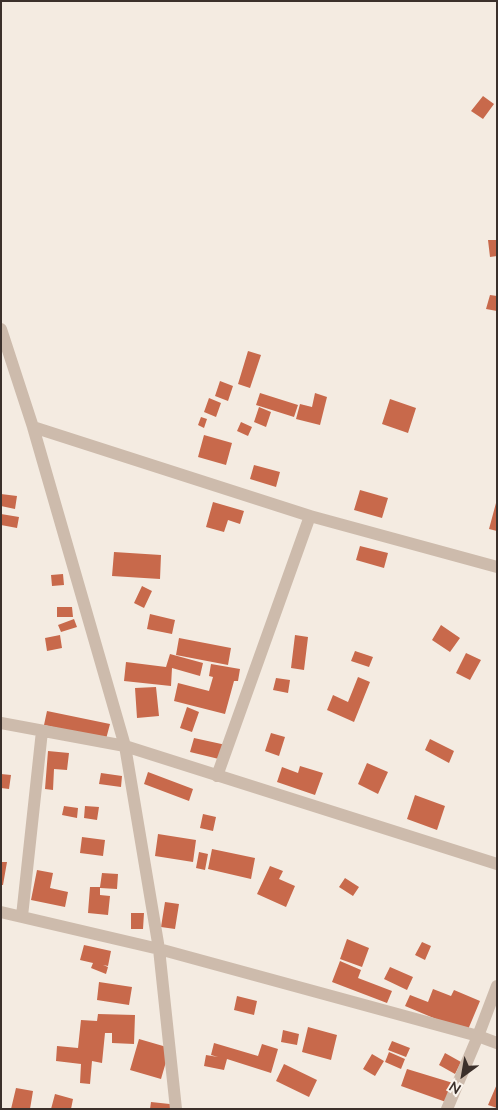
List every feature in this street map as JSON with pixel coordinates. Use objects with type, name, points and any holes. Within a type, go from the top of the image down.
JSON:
[{"type":"street","points":[[1,329],[33,427],[125,746],[159,949],[176,1109]]},
{"type":"street","points":[[33,427],[310,516],[497,567]]},
{"type":"street","points":[[217,776],[310,516]]},
{"type":"street","points":[[1,723],[125,746],[497,864]]},
{"type":"street","points":[[22,916],[42,732]]},
{"type":"street","points":[[1,912],[159,949],[497,1042]]},
{"type":"street","points":[[447,1109],[497,986]]},
{"type":"building","points":[[483,96],[494,104],[483,119],[471,111]]},
{"type":"building","points":[[488,240],[497,240],[497,256],[490,257]]},
{"type":"building","points":[[490,295],[497,296],[497,311],[486,309]]},
{"type":"building","points":[[248,351],[261,355],[250,388],[238,384]]},
{"type":"building","points":[[220,381],[233,386],[228,401],[215,396]]},
{"type":"building","points":[[260,393],[298,405],[294,417],[256,405]]},
{"type":"building","points":[[315,393],[327,397],[320,425],[296,419],[300,404],[312,407]]},
{"type":"building","points":[[209,398],[221,403],[216,417],[204,412]]},
{"type":"building","points":[[390,399],[416,408],[408,433],[382,424]]},
{"type":"building","points":[[259,407],[271,412],[266,427],[254,422]]},
{"type":"building","points":[[201,417],[207,419],[204,428],[198,425]]},
{"type":"building","points":[[241,422],[252,427],[248,436],[237,431]]},
{"type":"building","points":[[204,435],[232,443],[226,465],[198,457]]},
{"type":"building","points":[[254,465],[280,472],[276,487],[250,479]]},
{"type":"building","points":[[360,490],[388,498],[382,518],[354,510]]},
{"type":"building","points":[[1,494],[17,496],[15,509],[1,506]]},
{"type":"building","points":[[213,502],[244,511],[240,524],[228,520],[224,532],[206,527]]},
{"type":"building","points":[[497,503],[497,531],[489,529]]},
{"type":"building","points":[[1,514],[19,517],[17,528],[1,525]]},
{"type":"building","points":[[360,546],[388,553],[384,568],[356,560]]},
{"type":"building","points":[[114,552],[161,555],[160,579],[112,576]]},
{"type":"building","points":[[63,574],[64,585],[52,586],[51,575]]},
{"type":"building","points":[[142,586],[152,591],[144,608],[134,603]]},
{"type":"building","points":[[57,607],[72,607],[73,617],[57,617]]},
{"type":"building","points":[[150,614],[175,620],[172,634],[147,629]]},
{"type":"building","points":[[74,619],[77,627],[61,632],[58,625]]},
{"type":"building","points":[[441,625],[460,638],[450,652],[432,640]]},
{"type":"building","points":[[60,635],[62,648],[47,651],[45,638]]},
{"type":"building","points":[[295,635],[308,637],[304,670],[291,668]]},
{"type":"building","points":[[179,638],[231,648],[228,665],[176,655]]},
{"type":"building","points":[[355,651],[373,657],[369,667],[351,661]]},
{"type":"building","points":[[466,653],[481,660],[470,680],[456,673]]},
{"type":"building","points":[[170,654],[203,663],[200,676],[172,668],[171,686],[124,681],[126,662],[166,667]]},
{"type":"building","points":[[211,664],[240,669],[238,681],[234,681],[225,714],[174,701],[178,683],[209,691],[213,677],[209,676]]},
{"type":"building","points":[[358,677],[370,682],[354,722],[327,710],[333,695],[348,702]]},
{"type":"building","points":[[276,678],[290,680],[288,693],[273,690]]},
{"type":"building","points":[[156,687],[159,716],[137,718],[135,688]]},
{"type":"building","points":[[187,707],[199,712],[192,732],[180,728]]},
{"type":"building","points":[[47,711],[110,724],[106,739],[44,725]]},
{"type":"building","points":[[271,733],[285,737],[279,756],[265,751]]},
{"type":"building","points":[[194,738],[226,745],[223,760],[190,752]]},
{"type":"building","points":[[430,739],[454,751],[449,763],[425,750]]},
{"type":"building","points":[[48,751],[69,753],[67,770],[54,769],[53,790],[45,789]]},
{"type":"building","points":[[367,763],[388,772],[378,794],[358,784]]},
{"type":"building","points":[[300,766],[323,773],[315,795],[277,782],[282,767],[298,773]]},
{"type":"building","points":[[148,772],[193,789],[189,801],[144,784]]},
{"type":"building","points":[[101,773],[122,776],[121,787],[99,784]]},
{"type":"building","points":[[1,774],[11,775],[9,789],[1,788]]},
{"type":"building","points":[[415,795],[445,806],[437,830],[407,819]]},
{"type":"building","points":[[64,806],[78,808],[77,818],[62,815]]},
{"type":"building","points":[[85,806],[99,807],[97,820],[84,818]]},
{"type":"building","points":[[203,814],[216,817],[213,831],[200,828]]},
{"type":"building","points":[[158,834],[196,840],[193,862],[155,856]]},
{"type":"building","points":[[82,837],[105,840],[103,856],[80,853]]},
{"type":"building","points":[[212,849],[255,858],[251,879],[208,869]]},
{"type":"building","points":[[199,852],[208,854],[205,870],[196,868]]},
{"type":"building","points":[[1,862],[7,862],[3,885],[1,885]]},
{"type":"building","points":[[270,866],[283,871],[279,879],[295,886],[286,907],[257,894]]},
{"type":"building","points":[[37,870],[53,873],[50,888],[68,892],[65,907],[31,900]]},
{"type":"building","points":[[102,873],[118,874],[117,889],[100,888],[100,895],[110,896],[108,915],[88,913],[90,887],[100,887]]},
{"type":"building","points":[[345,878],[359,887],[353,896],[339,887]]},
{"type":"building","points":[[165,902],[179,904],[175,929],[161,927]]},
{"type":"building","points":[[131,913],[144,913],[143,929],[131,929]]},
{"type":"building","points":[[347,939],[369,948],[362,967],[340,959]]},
{"type":"building","points":[[422,942],[431,946],[425,960],[415,955]]},
{"type":"building","points":[[84,945],[111,951],[108,966],[103,965],[108,967],[106,974],[91,968],[93,963],[80,960]]},
{"type":"building","points":[[340,961],[361,970],[358,978],[392,991],[387,1003],[332,982]]},
{"type":"building","points":[[390,967],[413,977],[407,990],[384,979]]},
{"type":"building","points":[[99,982],[132,987],[129,1005],[97,1000]]},
{"type":"building","points":[[433,989],[451,996],[454,990],[480,1001],[467,1032],[405,1006],[410,995],[428,1002]]},
{"type":"building","points":[[237,996],[257,1001],[254,1015],[234,1010]]},
{"type":"building","points":[[98,1014],[135,1015],[134,1044],[112,1043],[112,1033],[105,1033],[102,1063],[92,1061],[90,1084],[80,1083],[81,1064],[56,1061],[57,1046],[78,1048],[81,1020],[97,1021]]},
{"type":"building","points":[[308,1027],[337,1035],[331,1060],[302,1052]]},
{"type":"building","points":[[283,1030],[299,1034],[297,1045],[281,1042]]},
{"type":"building","points":[[139,1039],[170,1048],[161,1079],[130,1070]]},
{"type":"building","points":[[392,1041],[410,1048],[406,1057],[388,1050]]},
{"type":"building","points":[[214,1043],[258,1056],[262,1044],[278,1049],[271,1073],[227,1059],[224,1070],[204,1066],[206,1055],[218,1057],[211,1055]]},
{"type":"building","points":[[389,1052],[405,1059],[401,1069],[385,1062]]},
{"type":"building","points":[[445,1053],[461,1062],[455,1074],[439,1065]]},
{"type":"building","points":[[372,1054],[384,1061],[375,1076],[363,1069]]},
{"type":"building","points":[[284,1064],[317,1080],[309,1097],[276,1081]]},
{"type":"building","points":[[407,1069],[453,1083],[446,1102],[401,1086]]},
{"type":"building","points":[[497,1084],[497,1108],[488,1105]]},
{"type":"building","points":[[16,1088],[33,1091],[30,1109],[11,1109]]},
{"type":"building","points":[[55,1094],[73,1099],[71,1109],[51,1109]]},
{"type":"building","points":[[151,1102],[179,1105],[179,1109],[150,1109]]}]
